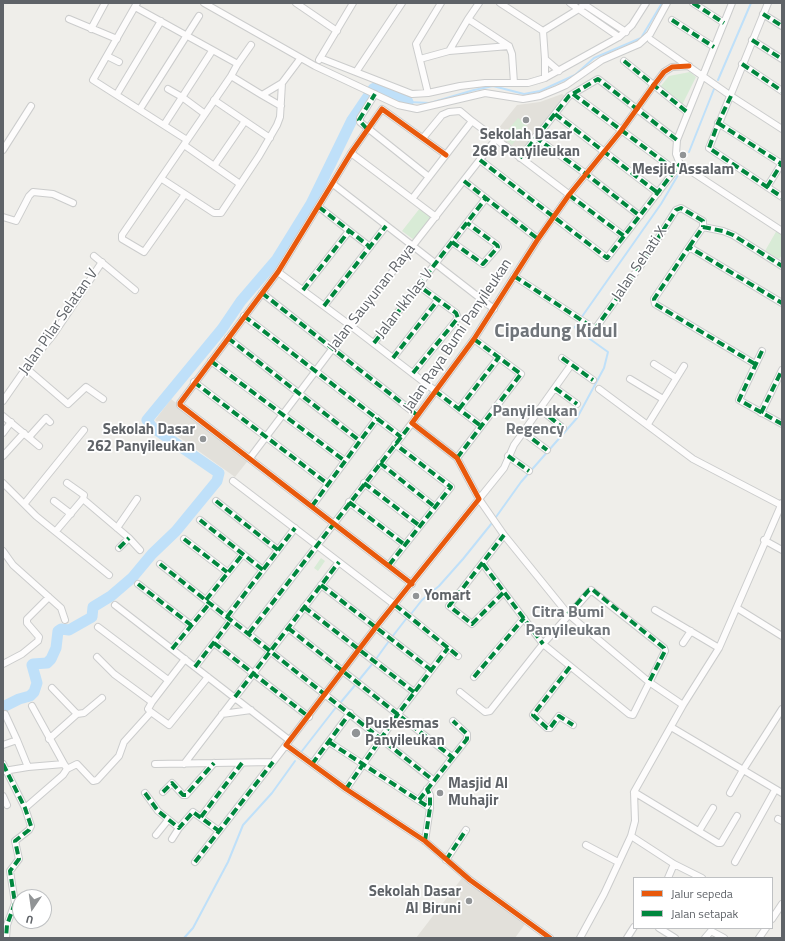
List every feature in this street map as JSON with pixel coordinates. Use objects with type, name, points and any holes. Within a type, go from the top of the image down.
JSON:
[{"type":"street","points":[[91,29],[105,3]]},
{"type":"street","points":[[204,3],[300,59],[404,107],[417,108],[484,93],[515,99],[540,96],[566,85],[602,60],[639,44],[650,34],[667,3]]},
{"type":"street","points":[[296,3],[337,30]]},
{"type":"street","points":[[315,66],[353,3]]},
{"type":"street","points":[[356,72],[402,3]]},
{"type":"street","points":[[428,93],[417,41],[441,3]]},
{"type":"street","points":[[449,51],[479,3]]},
{"type":"street","points":[[500,3],[543,31]]},
{"type":"street","points":[[570,3],[582,6],[626,32]]},
{"type":"street","points":[[320,58],[412,94],[428,93],[460,86],[528,83],[545,78],[559,71],[619,37],[626,32],[646,3]]},
{"type":"street","points":[[693,3],[724,23]]},
{"type":"street","points":[[732,3],[687,112],[677,140],[676,154],[683,166],[782,231]]},
{"type":"street","points":[[768,3],[709,148],[782,197]]},
{"type":"street","points":[[237,65],[161,22],[136,5],[93,80],[164,125],[214,166],[240,184]]},
{"type":"street","points":[[543,31],[582,6]]},
{"type":"street","points":[[582,6],[619,37]]},
{"type":"street","points":[[763,14],[782,26]]},
{"type":"street","points":[[140,109],[199,16]]},
{"type":"street","points":[[69,19],[117,39]]},
{"type":"street","points":[[468,19],[509,46],[512,54],[514,83]]},
{"type":"street","points":[[672,20],[714,47]]},
{"type":"street","points":[[116,94],[161,22]]},
{"type":"street","points":[[543,31],[545,78]]},
{"type":"street","points":[[651,40],[676,56],[730,96],[782,129]]},
{"type":"street","points":[[752,40],[782,59]]},
{"type":"street","points":[[185,194],[144,252],[122,239],[122,235],[162,179],[251,45]]},
{"type":"street","points":[[420,59],[449,51],[509,46]]},
{"type":"street","points":[[164,125],[212,51]]},
{"type":"street","points":[[107,56],[119,62]]},
{"type":"street","name":"Jalan Raya Bumi Panyileukan","points":[[676,56],[621,131],[569,195],[538,239],[494,309],[412,423],[457,458],[479,499],[504,535],[568,614],[649,682],[683,705]]},
{"type":"street","points":[[262,95],[282,83],[300,59]]},
{"type":"street","points":[[545,59],[559,71]]},
{"type":"street","points":[[624,61],[687,112]]},
{"type":"street","points":[[742,64],[782,90]]},
{"type":"street","points":[[664,72],[672,67],[689,66]]},
{"type":"street","points":[[231,76],[281,106]]},
{"type":"street","points":[[520,158],[535,137],[573,94],[598,79],[677,140]]},
{"type":"street","points":[[162,179],[218,214],[221,213],[270,138],[280,117],[282,83]]},
{"type":"street","points":[[168,89],[182,97],[205,114]]},
{"type":"street","points":[[372,92],[359,120],[367,129],[429,177]]},
{"type":"street","points":[[573,94],[676,171]]},
{"type":"street","points":[[214,100],[270,138]]},
{"type":"street","points":[[3,150],[31,106]]},
{"type":"street","points":[[412,584],[180,405],[181,401],[194,382],[278,272],[351,153],[381,110],[384,109],[446,155]]},
{"type":"street","points":[[423,138],[442,115],[449,112],[460,111],[624,236]]},
{"type":"street","points":[[555,114],[658,193]]},
{"type":"street","points":[[214,166],[245,121]]},
{"type":"street","points":[[412,199],[472,121]]},
{"type":"street","points":[[718,123],[782,163],[767,187]]},
{"type":"street","points":[[535,137],[640,216]]},
{"type":"street","name":"Jalan Sauyunan Raya","points":[[250,458],[333,348],[496,139]]},
{"type":"street","points":[[351,153],[436,217]]},
{"type":"street","points":[[480,160],[606,258],[676,171],[683,166]]},
{"type":"street","points":[[464,181],[538,239]]},
{"type":"street","points":[[333,184],[494,309]]},
{"type":"street","points":[[3,217],[18,223],[29,196],[33,192],[53,194],[73,203]]},
{"type":"street","name":"Jalan Ikhlas V","points":[[374,343],[486,198]]},
{"type":"street","points":[[319,207],[370,247]]},
{"type":"street","name":"Jalan Sehati X","points":[[514,276],[595,329],[641,265],[676,210],[681,208],[703,221],[703,227]]},
{"type":"street","points":[[452,242],[483,264],[498,247],[497,244],[467,223]]},
{"type":"street","points":[[324,306],[386,226]]},
{"type":"street","points":[[755,364],[706,336],[654,302],[664,282],[703,227],[723,231],[733,235],[782,265]]},
{"type":"street","points":[[303,290],[349,231]]},
{"type":"street","points":[[688,247],[782,303]]},
{"type":"street","points":[[94,256],[135,290]]},
{"type":"street","name":"Jalan Pilar Selatan V","points":[[3,401],[26,368],[53,335],[102,262]]},
{"type":"street","points":[[278,272],[374,343],[481,426]]},
{"type":"street","points":[[413,373],[458,318],[456,314],[419,286]]},
{"type":"street","points":[[262,293],[417,415]]},
{"type":"street","points":[[393,358],[438,300]]},
{"type":"street","points":[[244,316],[401,437]]},
{"type":"street","points":[[228,338],[300,392],[360,441]]},
{"type":"street","points":[[457,458],[521,374],[474,338]]},
{"type":"street","points":[[762,351],[739,400],[782,424]]},
{"type":"street","points":[[459,409],[499,357]]},
{"type":"street","points":[[562,358],[593,380]]},
{"type":"street","points":[[211,361],[345,461]]},
{"type":"street","points":[[654,364],[676,378]]},
{"type":"street","points":[[195,862],[309,717],[376,627],[504,468],[508,456],[571,365]]},
{"type":"street","points":[[648,424],[684,366]]},
{"type":"street","points":[[26,368],[68,404],[86,386],[103,399]]},
{"type":"street","points":[[761,413],[782,370]]},
{"type":"street","points":[[630,379],[663,399]]},
{"type":"street","points":[[194,382],[328,484]]},
{"type":"street","points":[[555,388],[576,404]]},
{"type":"street","points":[[580,938],[631,836],[635,821],[634,792],[683,705],[719,648],[738,608],[764,540],[782,504],[694,459],[599,389]]},
{"type":"street","points":[[540,409],[564,428]]},
{"type":"street","points":[[3,416],[39,446]]},
{"type":"street","points":[[3,456],[46,418],[50,422]]},
{"type":"street","points":[[312,506],[377,418]]},
{"type":"street","points":[[3,433],[11,422]]},
{"type":"street","points":[[249,633],[333,522],[412,423]]},
{"type":"street","points":[[25,503],[84,430]]},
{"type":"street","points":[[524,432],[546,450]]},
{"type":"street","points":[[389,566],[451,487],[395,444]]},
{"type":"street","points":[[508,456],[528,471]]},
{"type":"street","points":[[380,463],[435,507]]},
{"type":"street","points":[[232,481],[395,605],[458,656]]},
{"type":"street","points":[[3,483],[25,503],[36,516],[109,575]]},
{"type":"street","points":[[67,483],[84,495],[83,499],[129,538],[140,550]]},
{"type":"street","points":[[364,483],[420,526]]},
{"type":"street","points":[[56,531],[83,499]]},
{"type":"street","points":[[117,528],[138,499]]},
{"type":"street","points":[[54,501],[70,514]]},
{"type":"street","points":[[216,502],[278,550]]},
{"type":"street","points":[[349,502],[405,545]]},
{"type":"street","points":[[200,520],[263,570]]},
{"type":"street","points":[[195,667],[214,643],[229,618],[263,570],[295,528]]},
{"type":"street","points":[[503,592],[472,624],[451,608],[450,603],[483,564],[504,535]]},
{"type":"street","points":[[119,548],[129,538]]},
{"type":"street","points":[[184,540],[227,572]]},
{"type":"street","points":[[764,540],[782,550]]},
{"type":"street","points":[[3,551],[13,565],[61,608],[65,620]]},
{"type":"street","points":[[172,648],[208,602],[227,572],[243,554]]},
{"type":"street","points":[[184,764],[339,562]]},
{"type":"street","points":[[160,564],[434,780]]},
{"type":"street","points":[[460,692],[485,712],[490,711],[544,644],[568,614],[589,590],[593,590],[664,648],[665,651],[634,712],[631,715],[544,644],[483,564]]},
{"type":"street","points":[[138,584],[191,625]]},
{"type":"street","points":[[321,585],[432,670]]},
{"type":"street","points":[[3,664],[22,654],[39,640],[38,635],[27,621],[49,597]]},
{"type":"street","points":[[115,605],[235,697],[312,764],[346,790],[425,841],[470,880],[550,938]]},
{"type":"street","points":[[304,607],[414,692]]},
{"type":"street","points":[[738,608],[782,636]]},
{"type":"street","points":[[655,610],[719,648]]},
{"type":"street","points":[[474,677],[524,618]]},
{"type":"street","points":[[98,627],[168,680]]},
{"type":"street","points":[[288,628],[452,757]]},
{"type":"street","points":[[683,643],[691,631]]},
{"type":"street","points":[[214,643],[309,717]]},
{"type":"street","points":[[346,790],[398,714],[448,648]]},
{"type":"street","points":[[97,657],[114,674],[152,702]]},
{"type":"street","points":[[185,659],[152,702],[148,709],[151,712],[169,725],[208,677]]},
{"type":"street","points":[[570,666],[534,716],[547,728],[550,728],[559,716],[573,724]]},
{"type":"street","points":[[52,688],[77,714]]},
{"type":"street","points":[[49,739],[77,714],[84,714],[102,698]]},
{"type":"street","points":[[25,808],[63,775],[65,767],[32,706]]},
{"type":"street","points":[[222,714],[251,710]]},
{"type":"street","points":[[730,793],[782,710]]},
{"type":"street","points":[[5,770],[28,766],[65,767],[77,764],[93,781],[97,780],[119,756],[124,742],[151,712]]},
{"type":"street","points":[[312,764],[350,713]]},
{"type":"street","points":[[5,714],[28,766]]},
{"type":"street","points":[[419,800],[468,736],[453,721]]},
{"type":"street","points":[[671,728],[782,793]]},
{"type":"street","points":[[3,744],[17,740]]},
{"type":"street","points":[[329,742],[430,808]]},
{"type":"street","points":[[155,764],[273,762]]},
{"type":"street","points":[[201,817],[242,763]]},
{"type":"street","points":[[3,764],[25,808],[31,826],[29,830],[15,841],[19,858],[10,871],[16,903],[7,925],[6,938]]},
{"type":"street","points":[[163,792],[172,783],[183,795],[186,795],[214,764]]},
{"type":"street","points":[[425,841],[430,808],[430,795],[427,789]]},
{"type":"street","points":[[735,862],[775,790]]},
{"type":"street","points":[[634,792],[718,843],[721,843],[737,816]]},
{"type":"street","points":[[4,793],[7,805]]},
{"type":"street","points":[[145,793],[168,820],[179,828]]},
{"type":"street","points":[[699,831],[713,808]]},
{"type":"street","points":[[172,839],[191,812],[201,817],[219,831]]},
{"type":"street","points":[[156,835],[168,820]]},
{"type":"street","points":[[446,860],[466,830]]},
{"type":"street","points":[[631,836],[674,864],[700,877]]},
{"type":"street","points":[[586,845],[618,862]]},
{"type":"street","points":[[668,877],[674,864]]},
{"type":"street","points":[[773,918],[782,904]]},
{"type":"street","points":[[627,938],[633,928]]},
{"type":"street","points":[[661,929],[675,938]]},
{"type":"street","points":[[759,938],[765,929]]},
{"type":"street","points":[[705,938],[711,931],[724,938]]},
{"type":"shaded area","name":"Sekolah Dasar 268 Panyileukan","points":[[562,94],[565,96],[520,154],[494,134],[517,105],[540,102]]},
{"type":"shaded area","name":"Sekolah Dasar 262 Panyileukan","points":[[171,399],[250,458],[235,477],[155,420]]},
{"type":"shaded area","name":"Sekolah Dasar Al Biruni","points":[[462,878],[525,924],[515,938],[416,938]]},
{"type":"green space","points":[[690,72],[696,77],[682,105],[660,87],[669,76]]},
{"type":"green space","points":[[518,118],[527,125],[512,145],[502,137]]},
{"type":"green space","points":[[420,208],[432,217],[414,240],[402,231]]},
{"type":"green space","points":[[777,230],[782,233],[782,255],[779,259],[765,251]]},
{"type":"green space","points":[[321,558],[325,561],[318,571],[314,568]]},
{"type":"waterway","points":[[408,102],[430,103],[493,86],[524,94],[540,91],[575,75],[594,58],[641,38],[662,3]]},
{"type":"waterway","points":[[718,80],[751,3]]},
{"type":"waterway","points":[[3,707],[19,699],[30,696],[34,692],[37,683],[32,665],[47,663],[51,659],[56,648],[58,631],[61,629],[69,630],[92,617],[93,607],[111,596],[132,578],[152,554],[176,531],[217,481],[219,473],[152,427],[147,420],[222,329],[241,301],[277,259],[311,204],[352,120],[373,89],[377,87],[408,102]]},
{"type":"waterway","points":[[689,152],[714,89]]},
{"type":"waterway","points":[[581,318],[661,204],[681,170]]},
{"type":"waterway","points":[[496,517],[521,482],[577,418],[604,368],[608,352],[576,329],[575,327],[579,321]]},
{"type":"waterway","points":[[411,614],[422,600],[439,586],[492,523]]},
{"type":"waterway","points":[[392,637],[406,619]]},
{"type":"waterway","points":[[376,659],[389,641]]},
{"type":"waterway","points":[[359,680],[373,663]]},
{"type":"waterway","points":[[341,702],[356,684]]},
{"type":"waterway","points":[[302,751],[337,706]]},
{"type":"waterway","points":[[184,938],[193,928],[228,862],[243,825],[272,793],[295,761]]},
{"type":"marked path","points":[[693,3],[724,23]]},
{"type":"marked path","points":[[763,14],[782,26]]},
{"type":"marked path","points":[[672,20],[714,47]]},
{"type":"marked path","points":[[752,40],[782,59]]},
{"type":"marked path","points":[[624,61],[687,112]]},
{"type":"marked path","points":[[742,64],[782,91]]},
{"type":"marked path","points":[[520,158],[569,96],[598,79],[677,140]]},
{"type":"marked path","points":[[367,129],[359,120],[375,94]]},
{"type":"marked path","points":[[573,94],[676,171]]},
{"type":"marked path","points":[[731,96],[718,123],[709,148],[782,197]]},
{"type":"marked path","points":[[555,114],[658,193]]},
{"type":"marked path","points":[[718,123],[782,164]]},
{"type":"marked path","points":[[535,137],[640,216]]},
{"type":"marked path","points":[[480,160],[607,258],[680,164]]},
{"type":"marked path","points":[[767,187],[782,163]]},
{"type":"marked path","points":[[464,181],[538,239]]},
{"type":"marked path","points":[[569,195],[624,236]]},
{"type":"marked path","points":[[374,343],[486,198]]},
{"type":"marked path","points":[[319,207],[370,247]]},
{"type":"marked path","points":[[514,276],[595,329],[641,265],[676,210],[681,208],[703,221],[703,227]]},
{"type":"marked path","points":[[452,242],[483,264],[498,247],[467,223]]},
{"type":"marked path","points":[[324,306],[386,226]]},
{"type":"marked path","points":[[703,227],[723,231],[733,235],[782,266]]},
{"type":"marked path","points":[[689,247],[703,227]]},
{"type":"marked path","points":[[303,290],[349,231]]},
{"type":"marked path","points":[[755,364],[655,304],[654,299],[689,247],[782,303]]},
{"type":"marked path","points":[[413,373],[458,318],[456,313],[419,286]]},
{"type":"marked path","points":[[262,293],[417,415]]},
{"type":"marked path","points":[[393,358],[438,300]]},
{"type":"marked path","points":[[244,316],[401,437]]},
{"type":"marked path","points":[[228,338],[360,441]]},
{"type":"marked path","points":[[457,458],[521,374],[474,339]]},
{"type":"marked path","points":[[762,351],[739,400],[782,424]]},
{"type":"marked path","points":[[459,409],[499,357]]},
{"type":"marked path","points":[[562,358],[593,380]]},
{"type":"marked path","points":[[211,361],[345,461]]},
{"type":"marked path","points":[[761,413],[782,370]]},
{"type":"marked path","points":[[194,382],[328,484]]},
{"type":"marked path","points":[[555,388],[577,404]]},
{"type":"marked path","points":[[435,391],[481,426]]},
{"type":"marked path","points":[[540,409],[563,428]]},
{"type":"marked path","points":[[312,506],[377,418]]},
{"type":"marked path","points":[[249,633],[412,423]]},
{"type":"marked path","points":[[523,432],[547,450]]},
{"type":"marked path","points":[[389,565],[451,487],[395,444]]},
{"type":"marked path","points":[[508,456],[529,471]]},
{"type":"marked path","points":[[380,463],[435,507]]},
{"type":"marked path","points":[[364,483],[420,526]]},
{"type":"marked path","points":[[216,501],[278,550]]},
{"type":"marked path","points":[[349,502],[405,545]]},
{"type":"marked path","points":[[200,520],[263,570]]},
{"type":"marked path","points":[[227,617],[295,528]]},
{"type":"marked path","points":[[503,593],[472,624],[449,606],[504,535]]},
{"type":"marked path","points":[[119,548],[129,538]]},
{"type":"marked path","points":[[184,539],[227,572]]},
{"type":"marked path","points":[[206,600],[243,554]]},
{"type":"marked path","points":[[235,697],[339,562]]},
{"type":"marked path","points":[[160,564],[433,780]]},
{"type":"marked path","points":[[483,564],[543,644]]},
{"type":"marked path","points":[[138,584],[191,625]]},
{"type":"marked path","points":[[321,585],[431,670]]},
{"type":"marked path","points":[[568,614],[589,590],[593,590],[664,648],[665,651],[649,682]]},
{"type":"marked path","points":[[172,649],[210,603]]},
{"type":"marked path","points":[[395,605],[458,656]]},
{"type":"marked path","points":[[304,607],[414,692]]},
{"type":"marked path","points":[[474,677],[524,618]]},
{"type":"marked path","points":[[195,667],[231,620]]},
{"type":"marked path","points":[[288,628],[452,757]]},
{"type":"marked path","points":[[214,643],[309,717]]},
{"type":"marked path","points":[[346,789],[398,714],[448,648]]},
{"type":"marked path","points":[[570,667],[533,715],[547,728],[550,728],[559,716],[573,725]]},
{"type":"marked path","points":[[312,764],[350,713]]},
{"type":"marked path","points":[[419,800],[467,739],[467,734],[453,721]]},
{"type":"marked path","points":[[329,742],[430,808]]},
{"type":"marked path","points":[[195,862],[273,762]]},
{"type":"marked path","points":[[163,792],[172,783],[183,795],[186,795],[214,763]]},
{"type":"marked path","points":[[201,817],[242,763]]},
{"type":"marked path","points":[[3,764],[25,808],[31,826],[29,830],[15,841],[19,859],[10,871],[15,903],[7,925],[6,938]]},
{"type":"marked path","points":[[425,841],[430,808],[430,795],[427,789]]},
{"type":"marked path","points":[[145,793],[158,811],[179,828],[193,812],[219,831]]},
{"type":"marked path","points":[[446,860],[466,830]]},
{"type":"cycle path","points":[[550,938],[470,880],[425,841],[346,789],[286,745],[376,627],[479,499],[457,458],[412,423],[474,339],[538,239],[569,195],[621,131],[664,72],[672,67],[689,66]]},
{"type":"cycle path","points":[[412,584],[180,405],[180,403],[278,272],[351,153],[382,109],[446,155]]},
{"type":"place","name":"Sekolah Dasar 268 Panyileukan","points":[[526,120]]},
{"type":"place","name":"Mesjid Assalam","points":[[683,155]]},
{"type":"place","name":"Sekolah Dasar 262 Panyileukan","points":[[203,439]]},
{"type":"place","name":"Yomart","points":[[416,596]]},
{"type":"place","name":"Puskesmas Panyileukan","points":[[356,733]]},
{"type":"place","name":"Masjid Al Muhajir","points":[[440,793]]},
{"type":"place","name":"Sekolah Dasar Al Biruni","points":[[469,901]]},
{"type":"district","name":"Cipadung Kidul","points":[[556,332]]},
{"type":"district","name":"Panyileukan Regency","points":[[535,421]]},
{"type":"district","name":"Citra Bumi Panyileukan","points":[[568,622]]}]
